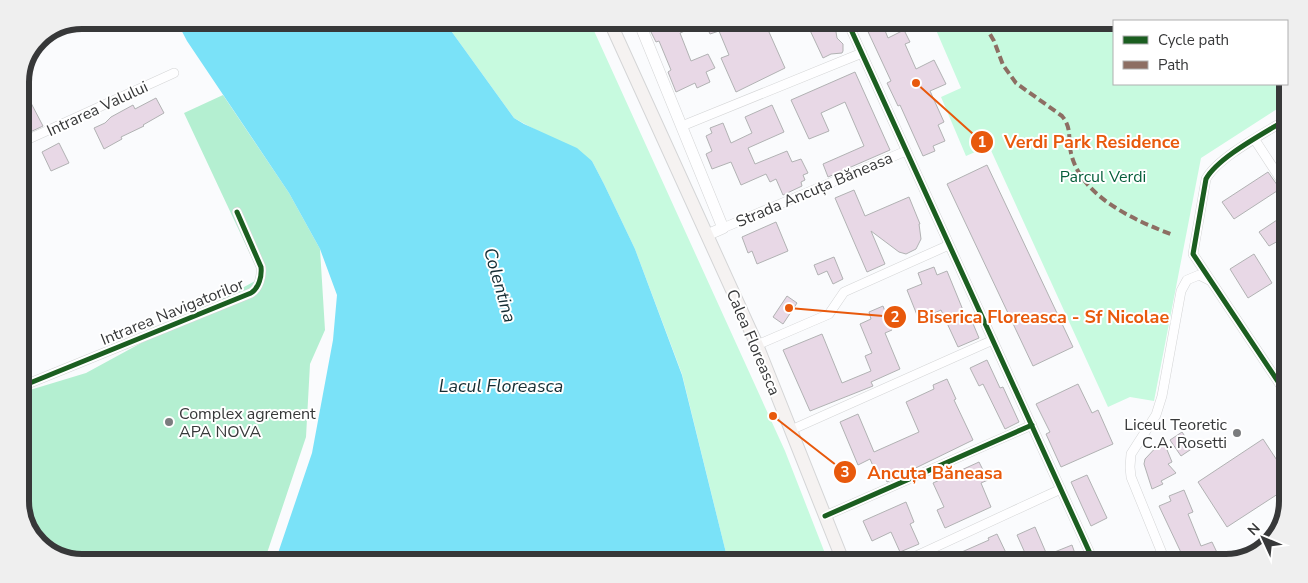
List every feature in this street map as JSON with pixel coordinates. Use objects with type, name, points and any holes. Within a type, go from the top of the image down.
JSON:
[{"type":"main road","name":"Calea Floreasca","points":[[613,29],[757,346],[840,554]]},
{"type":"street","points":[[646,29],[723,228],[705,232]]},
{"type":"street","points":[[851,29],[1090,554]]},
{"type":"street","points":[[682,126],[862,53]]},
{"type":"street","name":"Intrarea Valului","points":[[29,140],[174,73]]},
{"type":"street","points":[[1279,125],[1224,160],[1209,173],[1206,179],[1193,254],[1279,383]]},
{"type":"street","points":[[1255,140],[1279,177]]},
{"type":"street","name":"Strada Ancuța Băneasa","points":[[723,228],[906,151]]},
{"type":"street","name":"Intrarea Navigatorilor","points":[[29,384],[257,289],[262,274],[261,267],[237,212]]},
{"type":"street","points":[[705,232],[717,214]]},
{"type":"street","points":[[757,346],[829,314],[844,292],[950,245]]},
{"type":"street","points":[[1162,554],[1131,477],[1131,454],[1156,415],[1160,402],[1181,291],[1187,280],[1199,275],[1209,280]]},
{"type":"street","points":[[791,430],[993,340]]},
{"type":"street","points":[[825,516],[1032,425]]},
{"type":"street","points":[[921,554],[1061,490]]},
{"type":"green space","points":[[450,29],[593,29],[785,451],[825,554],[726,554],[682,374],[635,249],[604,184],[592,161],[514,118]]},
{"type":"green space","name":"Parcul Verdi","points":[[936,29],[1113,29],[1113,85],[1279,85],[1279,108],[1201,158],[1154,401],[1130,397],[1108,407],[989,146],[966,156],[941,97],[961,88]]},
{"type":"green space","name":"Complex agrement APA NOVA","points":[[223,95],[289,193],[320,249],[325,330],[310,364],[306,437],[267,554],[71,553],[55,547],[44,539],[34,525],[30,512],[29,390],[86,373],[257,280],[258,271],[184,113]]},
{"type":"water","name":"Lacul Floreasca","points":[[181,29],[450,29],[514,118],[577,148],[592,161],[635,249],[682,375],[726,554],[278,554],[312,453],[333,340],[337,295],[320,249],[289,193]]},
{"type":"building","points":[[690,29],[680,33],[691,61],[708,54],[715,68],[706,72],[710,82],[697,88],[695,83],[676,92],[668,72],[671,70],[659,41],[656,42],[650,30]]},
{"type":"building","points":[[708,29],[768,29],[785,68],[736,92],[721,58],[729,55],[719,31],[710,34]]},
{"type":"building","points":[[809,29],[834,29],[837,38],[843,44],[842,53],[831,54],[823,58]]},
{"type":"building","points":[[867,29],[884,29],[888,38],[904,30],[910,42],[905,44],[916,69],[934,60],[946,84],[930,91],[944,122],[938,125],[945,141],[933,146],[935,151],[923,156],[900,105],[898,106],[887,83],[891,81]]},
{"type":"building","points":[[855,72],[890,150],[828,177],[823,164],[864,146],[845,102],[821,113],[829,131],[809,139],[791,100]]},
{"type":"building","points":[[156,98],[164,113],[144,126],[121,137],[122,139],[104,149],[94,128],[133,105],[135,109]]},
{"type":"building","points":[[31,103],[43,126],[29,133],[29,104]]},
{"type":"building","points":[[772,105],[784,132],[748,148],[755,164],[787,151],[792,162],[801,159],[808,173],[803,175],[805,180],[801,182],[802,186],[783,195],[776,179],[770,182],[766,174],[741,185],[731,162],[712,169],[706,154],[712,151],[706,136],[712,133],[710,128],[723,123],[731,143],[752,133],[745,117]]},
{"type":"building","points":[[59,143],[69,163],[51,171],[42,152]]},
{"type":"building","points":[[987,165],[1073,347],[1033,366],[947,184]]},
{"type":"building","points":[[1268,172],[1279,188],[1279,190],[1234,219],[1222,202]]},
{"type":"building","points":[[854,190],[865,216],[909,197],[920,224],[921,239],[916,249],[906,254],[899,252],[871,231],[885,264],[867,272],[835,198]]},
{"type":"building","points":[[1279,219],[1279,241],[1269,246],[1259,232]]},
{"type":"building","points":[[776,222],[788,251],[757,264],[752,251],[748,253],[742,237]]},
{"type":"building","points":[[1254,254],[1272,283],[1248,298],[1230,269]]},
{"type":"building","points":[[834,257],[843,279],[833,284],[827,271],[818,275],[814,265]]},
{"type":"building","points":[[934,267],[937,275],[947,271],[965,315],[969,314],[979,338],[958,347],[941,310],[919,320],[907,290],[922,284],[918,273]]},
{"type":"building","points":[[787,296],[797,303],[783,324],[773,317]]},
{"type":"building","points":[[883,306],[892,330],[885,333],[900,369],[871,382],[873,386],[810,411],[783,350],[822,334],[842,383],[871,371],[865,356],[872,353],[860,324],[871,319],[869,312]]},
{"type":"building","points":[[987,360],[1000,388],[1003,387],[1019,422],[1005,429],[983,384],[979,386],[970,368]]},
{"type":"building","points":[[947,379],[956,399],[954,400],[973,440],[887,482],[882,472],[877,475],[870,459],[858,465],[840,422],[858,414],[874,452],[919,432],[906,402],[934,389],[933,385]]},
{"type":"building","points":[[1078,384],[1092,413],[1098,410],[1113,444],[1061,467],[1046,434],[1050,432],[1036,404]]},
{"type":"building","points":[[1182,432],[1193,448],[1181,456],[1170,440]]},
{"type":"building","points":[[1263,439],[1279,463],[1279,493],[1227,527],[1198,482]]},
{"type":"building","points":[[1163,440],[1172,462],[1168,464],[1176,473],[1161,481],[1163,484],[1152,489],[1144,464],[1145,459]]},
{"type":"building","points":[[979,462],[988,480],[981,483],[991,507],[945,528],[937,510],[944,507],[933,483]]},
{"type":"building","points":[[1087,475],[1107,518],[1091,526],[1071,482]]},
{"type":"building","points":[[1184,490],[1193,512],[1188,514],[1201,546],[1212,542],[1218,554],[1182,554],[1159,506],[1171,501],[1169,496]]},
{"type":"building","points":[[906,502],[914,522],[910,524],[919,544],[900,552],[891,532],[872,541],[863,521]]},
{"type":"building","points":[[1035,527],[1047,554],[1025,554],[1017,535]]},
{"type":"building","points":[[997,534],[1007,554],[957,554],[989,540],[988,538]]},
{"type":"building","points":[[1072,545],[1075,554],[1050,554]]},
{"type":"marked path","points":[[987,29],[994,41],[1003,65],[1016,83],[1062,116],[1069,130],[1072,157],[1078,172],[1088,185],[1099,196],[1128,215],[1173,235]]},
{"type":"cycle path","points":[[851,29],[1090,554]]},
{"type":"cycle path","points":[[1279,124],[1231,154],[1206,179],[1193,254],[1279,383]]},
{"type":"cycle path","points":[[29,383],[254,291],[259,282],[261,267],[237,212]]},
{"type":"cycle path","points":[[825,516],[1032,425]]},
{"type":"place","name":"Verdi Park Residence","points":[[916,83]]},
{"type":"place","name":"Biserica Floreasca - Sf Nicolae","points":[[789,308]]},
{"type":"place","name":"Ancuța Băneasa","points":[[773,416]]},
{"type":"place","name":"Complex agrement APA NOVA","points":[[169,422]]},
{"type":"place","name":"Liceul Teoretic C.A. Rosetti","points":[[1237,433]]},
{"type":"water label","name":"Colentina","points":[[500,285]]}]
